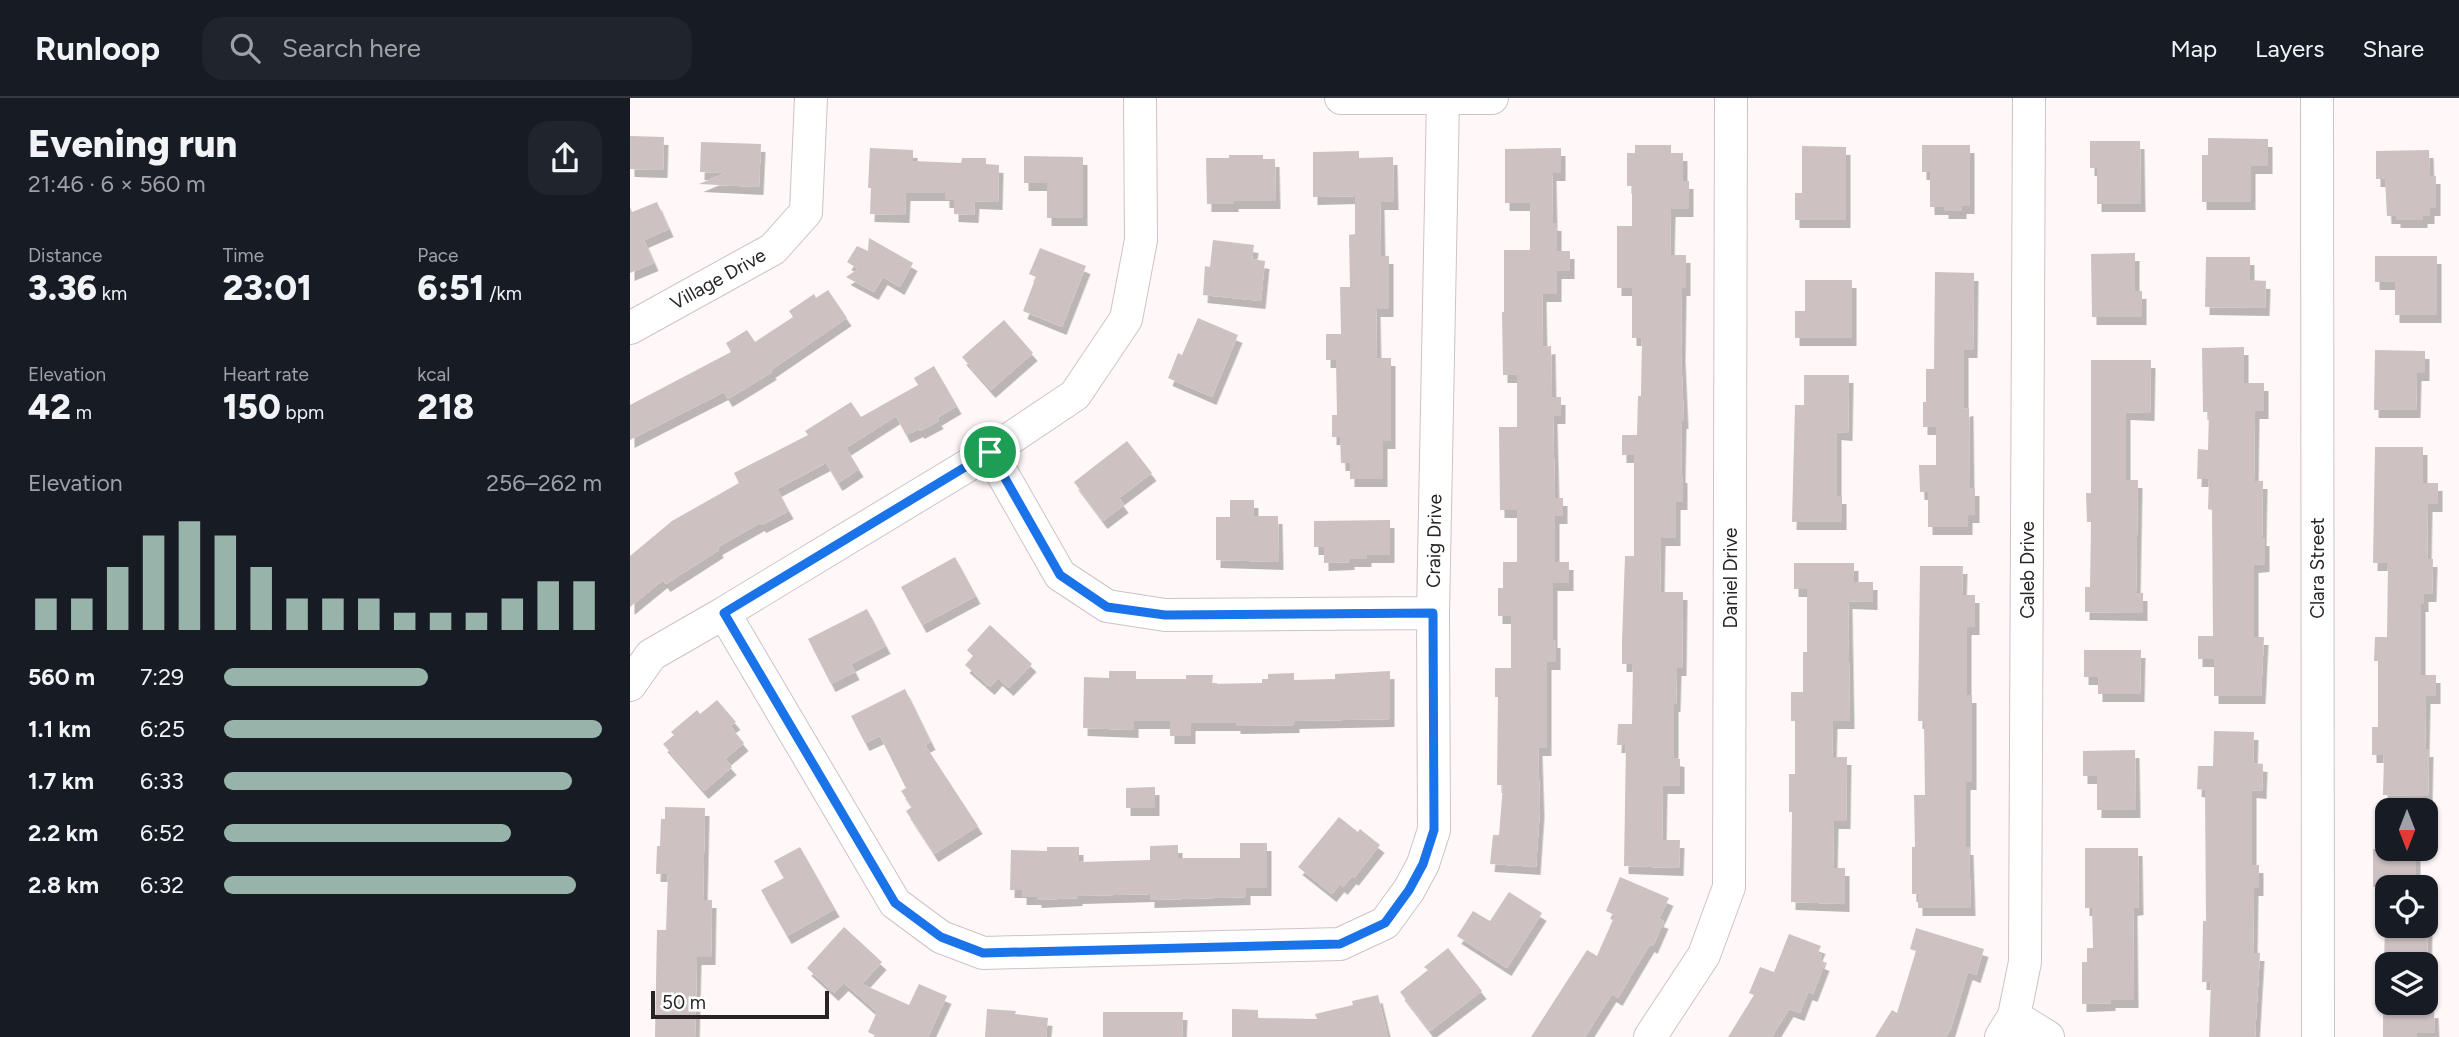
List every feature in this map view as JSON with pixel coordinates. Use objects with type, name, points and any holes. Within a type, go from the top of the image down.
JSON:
[{"type":"street","name":"Village Drive","points":[[630,328],[773,249],[806,212],[811,98]]},
{"type":"street","points":[[630,685],[650,655],[990,452],[1076,395],[1126,318],[1142,240],[1140,98]]},
{"type":"street","points":[[1341,98],[1492,98]]},
{"type":"street","name":"Daniel Drive","points":[[1650,1037],[1704,955],[1728,887],[1731,98]]},
{"type":"street","name":"Caleb Drive","points":[[2008,1026],[2025,962],[2029,98]]},
{"type":"street","name":"Clara Street","points":[[2317,98],[2318,1037]]},
{"type":"street","name":"Craig Drive","points":[[724,613],[895,903],[941,937],[983,953],[1340,944],[1385,923],[1409,890],[1423,864],[1434,830],[1433,613],[1443,99]]},
{"type":"street","points":[[990,452],[1060,575],[1107,607],[1165,615],[1433,613]]},
{"type":"street","points":[[2008,1026],[2048,1037]]},
{"type":"building","points":[[630,136],[664,137],[663,170],[630,169]]},
{"type":"building","points":[[2208,138],[2268,139],[2268,166],[2251,166],[2251,202],[2202,202],[2202,155],[2208,155]]},
{"type":"building","points":[[2090,141],[2140,141],[2141,204],[2097,204],[2097,168],[2090,168]]},
{"type":"building","points":[[701,142],[761,144],[759,187],[699,184],[725,173],[700,172]]},
{"type":"building","points":[[1635,145],[1671,145],[1671,153],[1683,153],[1683,181],[1689,181],[1689,209],[1671,209],[1670,255],[1686,255],[1686,288],[1682,288],[1681,353],[1683,502],[1676,502],[1676,538],[1661,538],[1660,592],[1683,592],[1682,668],[1677,668],[1674,704],[1674,758],[1680,759],[1680,786],[1663,786],[1662,840],[1680,840],[1679,868],[1624,866],[1626,745],[1617,745],[1618,724],[1632,724],[1633,664],[1622,664],[1622,641],[1625,556],[1634,556],[1634,455],[1622,455],[1622,435],[1637,435],[1642,338],[1632,338],[1632,288],[1617,288],[1617,226],[1632,226],[1632,186],[1627,186],[1627,153],[1635,153]]},
{"type":"building","points":[[1922,145],[1970,145],[1970,206],[1962,206],[1962,211],[1944,211],[1944,207],[1930,207],[1930,172],[1922,172]]},
{"type":"building","points":[[1802,146],[1846,147],[1846,220],[1795,220],[1795,193],[1802,193]]},
{"type":"building","points":[[870,148],[913,150],[913,161],[961,163],[962,158],[986,158],[986,164],[999,165],[998,202],[975,201],[974,215],[954,214],[954,200],[945,200],[945,193],[906,193],[905,215],[870,214]]},
{"type":"building","points":[[1561,148],[1561,173],[1552,173],[1553,223],[1557,223],[1557,251],[1570,251],[1570,271],[1557,271],[1557,294],[1542,294],[1543,347],[1551,346],[1552,397],[1561,397],[1561,416],[1553,416],[1555,498],[1563,498],[1563,516],[1555,516],[1555,562],[1569,562],[1569,583],[1553,583],[1553,640],[1556,640],[1556,662],[1547,662],[1547,748],[1538,748],[1540,809],[1536,867],[1490,864],[1493,835],[1499,835],[1503,785],[1497,785],[1498,697],[1495,697],[1495,668],[1511,668],[1511,616],[1498,616],[1498,588],[1503,588],[1503,562],[1517,562],[1517,510],[1500,510],[1499,427],[1517,427],[1517,375],[1503,375],[1504,250],[1530,250],[1530,203],[1505,203],[1505,149]]},
{"type":"building","points":[[2429,150],[2430,176],[2436,176],[2436,208],[2430,208],[2430,216],[2423,216],[2423,220],[2396,220],[2396,216],[2387,216],[2385,179],[2376,179],[2376,151]]},
{"type":"building","points":[[1359,151],[1359,158],[1393,157],[1394,202],[1380,202],[1381,256],[1389,256],[1389,309],[1376,309],[1377,358],[1391,358],[1391,441],[1383,441],[1383,479],[1350,479],[1350,463],[1341,463],[1340,437],[1332,437],[1332,415],[1337,415],[1336,360],[1326,360],[1326,334],[1341,334],[1340,287],[1350,287],[1349,235],[1355,234],[1355,196],[1313,197],[1313,152]]},
{"type":"building","points":[[1229,155],[1263,155],[1263,159],[1275,159],[1276,201],[1207,204],[1206,158],[1229,158]]},
{"type":"building","points":[[1024,156],[1083,157],[1083,218],[1047,218],[1047,183],[1024,183]]},
{"type":"building","points":[[657,202],[669,229],[644,240],[654,263],[630,273],[630,207],[632,212]]},
{"type":"building","points":[[869,238],[913,263],[900,287],[883,277],[874,292],[846,277],[858,269],[847,262],[857,246],[868,251]]},
{"type":"building","points":[[1213,240],[1254,245],[1252,259],[1265,261],[1261,301],[1203,295],[1205,266],[1210,267]]},
{"type":"building","points":[[1040,248],[1086,266],[1062,327],[1023,311],[1036,277],[1029,274]]},
{"type":"building","points":[[2135,253],[2135,291],[2142,291],[2142,317],[2092,317],[2091,254]]},
{"type":"building","points":[[2375,256],[2437,256],[2437,315],[2395,315],[2395,282],[2375,282]]},
{"type":"building","points":[[2206,257],[2250,257],[2250,280],[2266,281],[2265,308],[2205,307]]},
{"type":"building","points":[[1935,272],[1974,273],[1973,350],[1964,350],[1964,409],[1969,408],[1970,488],[1975,488],[1975,515],[1968,515],[1968,527],[1928,527],[1928,492],[1920,492],[1919,465],[1936,465],[1936,427],[1923,427],[1926,369],[1934,369]]},
{"type":"building","points":[[1805,280],[1852,280],[1852,338],[1795,338],[1795,311],[1805,311]]},
{"type":"building","points":[[828,290],[847,318],[771,370],[772,372],[728,399],[724,392],[630,440],[630,405],[731,352],[726,343],[747,330],[755,342],[793,317],[789,311],[814,294],[816,298]]},
{"type":"building","points":[[1198,318],[1238,335],[1212,397],[1168,378],[1178,353],[1182,355]]},
{"type":"building","points":[[1004,320],[1033,353],[991,390],[962,357]]},
{"type":"building","points":[[2244,347],[2244,383],[2264,383],[2264,411],[2255,411],[2254,481],[2263,481],[2262,538],[2265,538],[2265,564],[2254,565],[2254,637],[2264,637],[2261,696],[2214,696],[2214,659],[2198,659],[2198,636],[2213,636],[2212,510],[2208,509],[2209,479],[2197,479],[2198,449],[2208,450],[2209,412],[2203,412],[2202,348]]},
{"type":"building","points":[[2375,350],[2425,351],[2425,373],[2417,373],[2416,410],[2374,410]]},
{"type":"building","points":[[2091,360],[2151,360],[2150,413],[2126,412],[2126,480],[2138,480],[2136,593],[2143,593],[2143,613],[2085,612],[2085,587],[2090,587],[2091,522],[2087,522],[2086,493],[2091,493]]},
{"type":"building","points":[[934,366],[957,406],[937,418],[939,421],[906,435],[896,416],[846,448],[859,469],[838,483],[826,463],[777,489],[789,511],[762,525],[760,523],[718,547],[719,550],[666,584],[663,580],[630,607],[630,556],[672,521],[739,483],[734,473],[808,435],[805,431],[851,402],[861,417],[918,385],[914,378]]},
{"type":"building","points":[[1804,375],[1849,375],[1848,433],[1837,432],[1837,496],[1842,496],[1842,522],[1792,522],[1795,405],[1804,405]]},
{"type":"building","points":[[1127,441],[1152,473],[1119,498],[1124,505],[1103,521],[1074,482]]},
{"type":"building","points":[[2375,447],[2423,447],[2423,483],[2438,483],[2438,504],[2428,504],[2427,559],[2433,559],[2432,594],[2424,594],[2424,604],[2421,604],[2421,675],[2436,675],[2436,696],[2426,696],[2428,796],[2383,795],[2384,755],[2372,755],[2372,727],[2378,727],[2378,661],[2374,661],[2375,637],[2387,637],[2388,563],[2373,563]]},
{"type":"building","points":[[1230,500],[1254,500],[1254,516],[1278,516],[1279,562],[1216,560],[1216,517],[1230,517]]},
{"type":"building","points":[[1390,520],[1390,555],[1367,555],[1367,559],[1324,563],[1324,547],[1314,547],[1314,521]]},
{"type":"building","points":[[955,557],[976,596],[922,625],[901,587]]},
{"type":"building","points":[[1794,563],[1854,563],[1854,582],[1873,582],[1873,602],[1848,601],[1850,721],[1833,721],[1832,757],[1847,757],[1846,821],[1834,821],[1833,868],[1845,868],[1845,904],[1791,902],[1792,812],[1789,812],[1789,774],[1795,774],[1795,721],[1791,721],[1791,692],[1803,692],[1803,652],[1807,652],[1807,589],[1794,589]]},
{"type":"building","points":[[1920,566],[1963,566],[1962,595],[1975,595],[1975,627],[1967,627],[1967,695],[1972,695],[1972,782],[1966,782],[1966,847],[1969,847],[1971,908],[1918,908],[1918,894],[1912,894],[1914,795],[1925,795],[1924,721],[1918,721]]},
{"type":"building","points":[[867,609],[886,646],[851,664],[855,672],[831,684],[808,639]]},
{"type":"building","points":[[990,625],[1032,664],[1009,688],[998,678],[990,687],[965,665],[973,656],[967,650]]},
{"type":"building","points":[[2084,650],[2141,650],[2140,694],[2098,694],[2098,677],[2084,677]]},
{"type":"building","points":[[1109,671],[1136,671],[1136,679],[1186,679],[1186,675],[1213,675],[1212,684],[1262,683],[1262,679],[1268,679],[1268,674],[1294,673],[1294,680],[1335,679],[1335,674],[1390,671],[1390,719],[1295,721],[1295,725],[1236,726],[1236,723],[1191,723],[1191,736],[1170,736],[1170,721],[1134,721],[1134,730],[1083,728],[1084,677],[1109,678]]},
{"type":"building","points":[[905,689],[931,742],[925,745],[978,826],[934,854],[906,811],[912,807],[901,791],[906,788],[880,736],[865,743],[851,716]]},
{"type":"building","points":[[717,700],[736,722],[730,726],[744,743],[725,759],[732,767],[704,791],[663,744],[674,735],[671,732],[697,710],[700,714]]},
{"type":"building","points":[[2214,731],[2254,732],[2253,763],[2263,764],[2262,791],[2252,790],[2252,865],[2259,865],[2259,888],[2254,888],[2253,953],[2260,953],[2255,1037],[2209,1037],[2211,982],[2202,982],[2203,921],[2206,921],[2205,790],[2197,789],[2198,766],[2213,766]]},
{"type":"building","points":[[2135,750],[2136,810],[2097,810],[2097,776],[2083,776],[2083,751]]},
{"type":"building","points":[[1155,787],[1155,808],[1126,808],[1126,788]]},
{"type":"building","points":[[665,807],[705,808],[703,900],[712,900],[711,957],[697,957],[695,1037],[655,1037],[657,930],[666,930],[668,874],[656,874],[657,846],[660,846],[661,819],[665,819]]},
{"type":"building","points":[[1339,817],[1380,845],[1354,878],[1352,876],[1343,887],[1340,884],[1332,894],[1298,867]]},
{"type":"building","points":[[1240,843],[1267,843],[1267,888],[1246,888],[1246,897],[1150,900],[1150,894],[1037,900],[1037,897],[1022,897],[1022,890],[1010,890],[1011,850],[1047,851],[1047,847],[1079,847],[1079,862],[1150,860],[1150,846],[1178,845],[1178,858],[1240,858]]},
{"type":"building","points":[[800,847],[835,909],[787,936],[761,890],[784,878],[774,861]]},
{"type":"building","points":[[2085,848],[2138,848],[2139,907],[2133,908],[2134,1000],[2082,1004],[2082,962],[2087,962],[2087,948],[2093,948],[2092,908],[2085,908]]},
{"type":"building","points":[[2373,849],[2375,861],[2416,861],[2416,875],[2375,875],[2373,887]]},
{"type":"building","points":[[1620,877],[1669,898],[1659,919],[1664,921],[1653,946],[1650,944],[1618,998],[1612,994],[1585,1037],[1531,1037],[1587,950],[1597,956],[1615,915],[1606,911]]},
{"type":"building","points":[[1509,892],[1542,913],[1507,968],[1457,936],[1473,911],[1490,921]]},
{"type":"building","points":[[844,927],[882,962],[862,984],[909,1005],[919,984],[947,996],[928,1037],[878,1037],[868,1032],[877,1012],[844,983],[834,993],[807,968]]},
{"type":"building","points":[[1916,928],[1984,949],[1976,975],[1968,972],[1946,1037],[1875,1037],[1892,1010],[1897,1013],[1916,951],[1910,949]]},
{"type":"building","points":[[1789,934],[1821,946],[1818,953],[1822,955],[1820,961],[1825,963],[1813,994],[1808,992],[1800,1013],[1789,1009],[1772,1037],[1728,1037],[1754,995],[1749,993],[1760,967],[1774,972]]},
{"type":"building","points":[[2385,938],[2428,938],[2427,952],[2384,952]]},
{"type":"building","points":[[1448,948],[1482,991],[1430,1031],[1400,992],[1428,970],[1424,967]]},
{"type":"building","points":[[1378,995],[1388,1037],[1232,1037],[1232,1009],[1258,1010],[1258,1018],[1317,1019],[1315,1014],[1353,1005],[1352,1001]]},
{"type":"building","points":[[987,1009],[1016,1011],[1015,1014],[1048,1018],[1046,1037],[985,1037]]},
{"type":"building","points":[[1103,1012],[1183,1012],[1182,1037],[1103,1037]]},
{"type":"building","points":[[2383,1015],[2434,1015],[2435,1033],[2417,1033],[2417,1037],[2383,1037]]},
{"type":"route","points":[[990,452],[1060,575],[1107,607],[1165,615],[1433,613],[1434,830],[1423,864],[1409,890],[1385,923],[1340,944],[983,953],[941,937],[895,903],[724,613],[990,452]]}]
